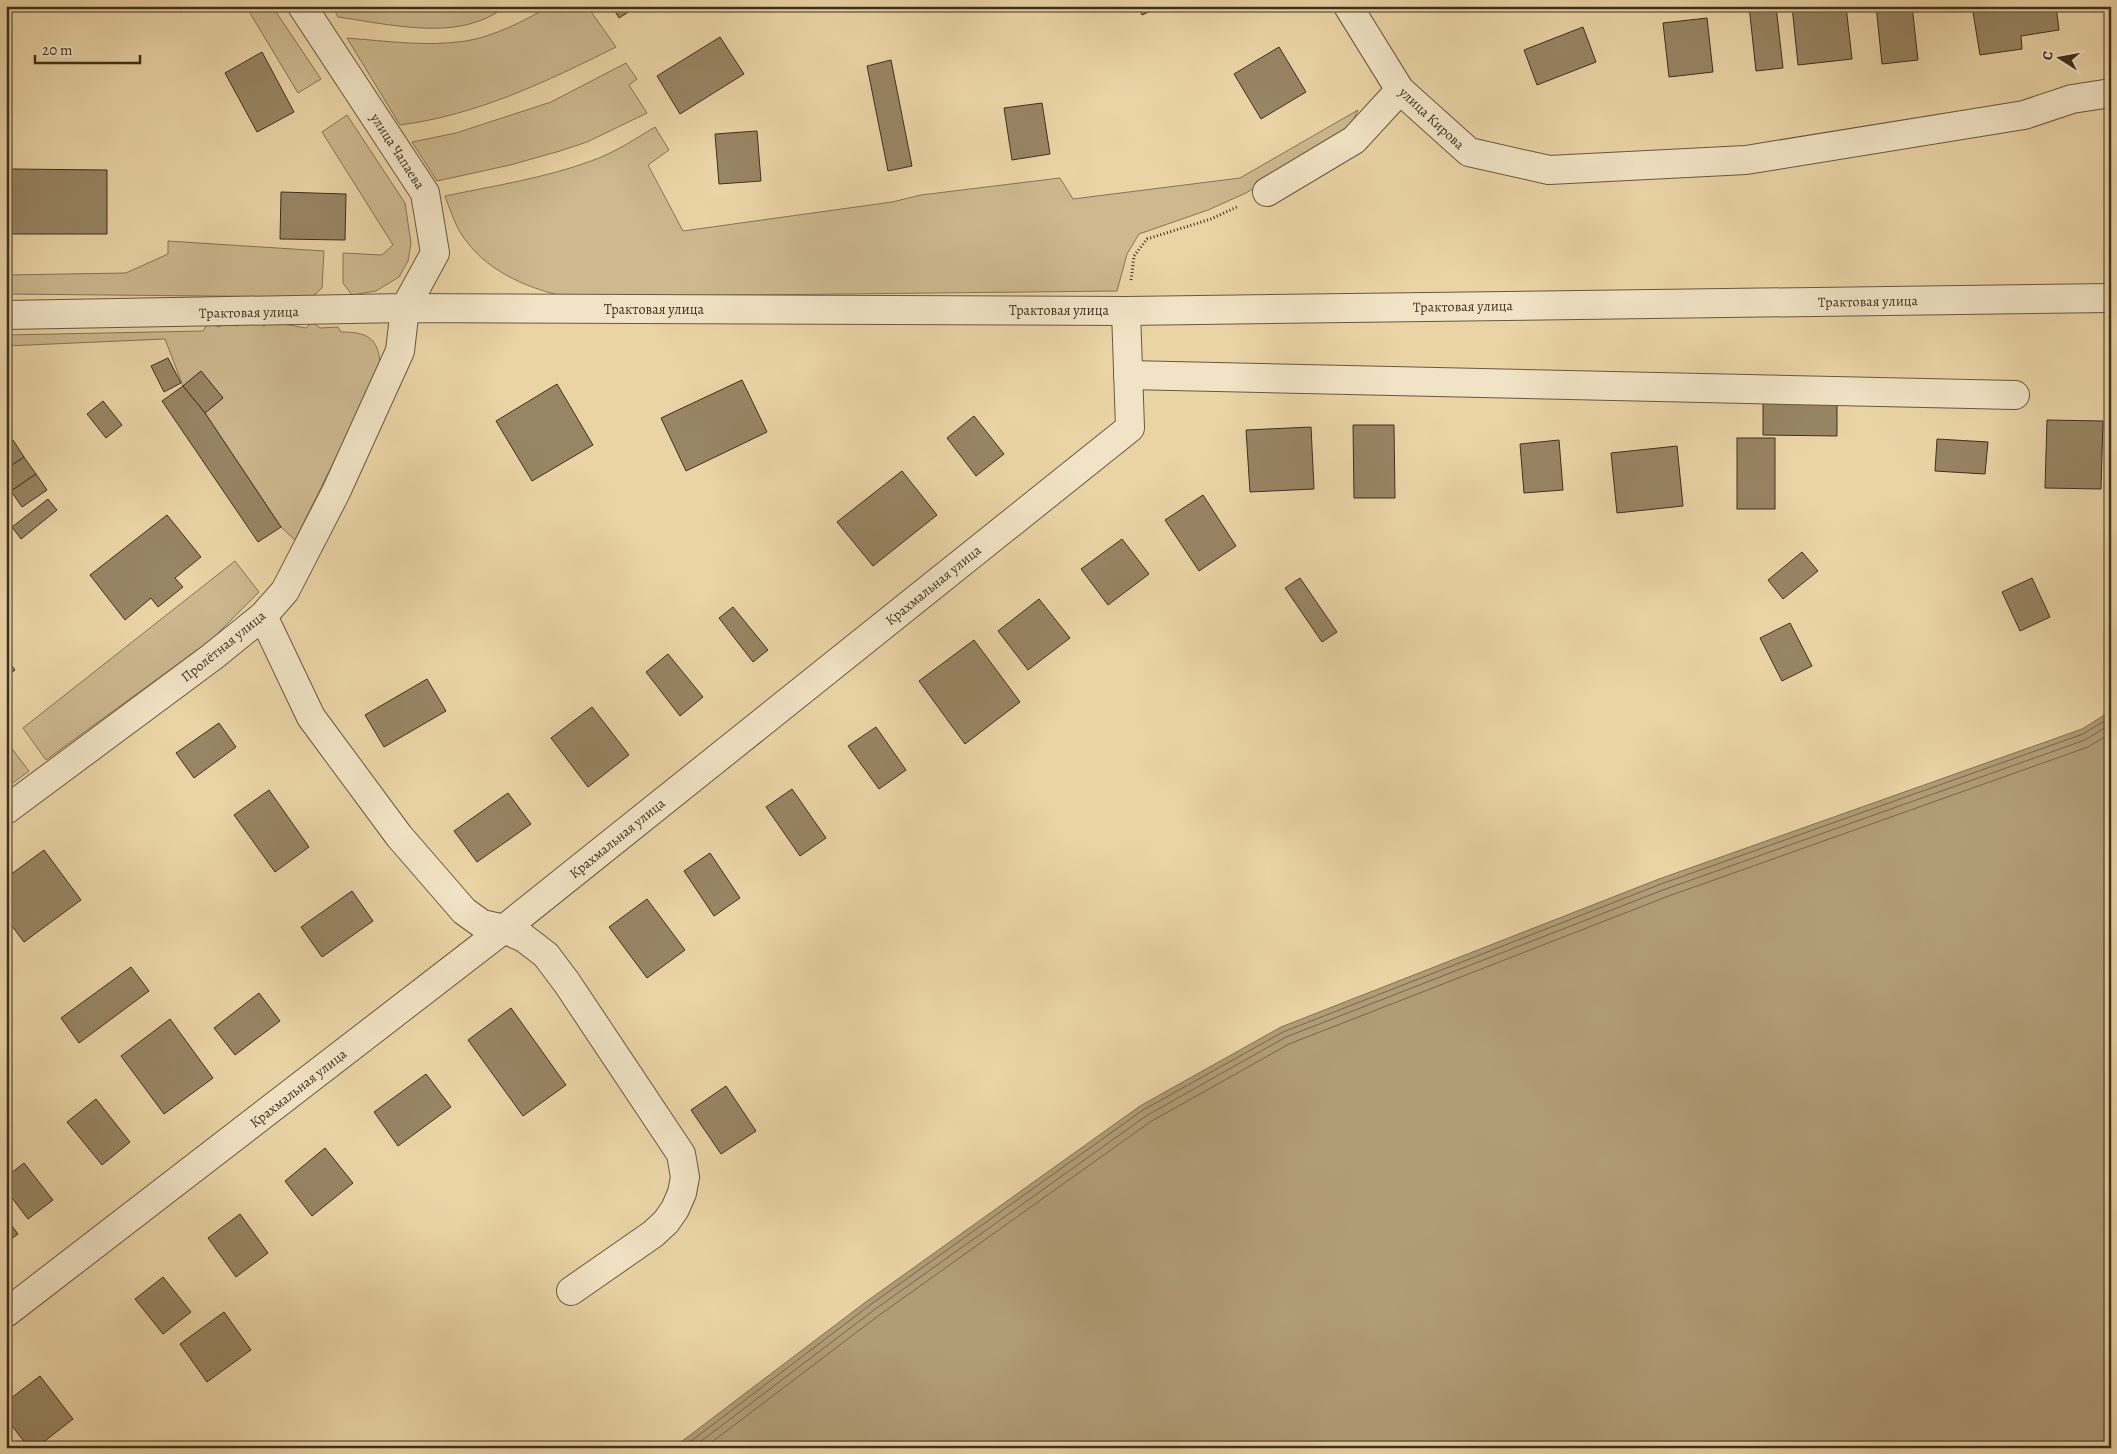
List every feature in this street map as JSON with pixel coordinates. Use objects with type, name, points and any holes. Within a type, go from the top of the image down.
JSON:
[{"type":"street","name":"улица Чапаева","points":[[302,6],[425,192],[435,254],[405,308]]},
{"type":"street","name":"улица Кирова","points":[[1348,6],[1400,90],[1469,152],[1549,170],[1746,160],[2024,115],[2072,99],[2111,93]]},
{"type":"street","points":[[1267,192],[1354,140],[1400,90]]},
{"type":"street","name":"Трактовая улица","points":[[6,315],[405,308],[1126,311],[2111,298]]},
{"type":"street","name":"Пролётная улица","points":[[6,810],[212,657],[263,616],[285,591],[336,492],[400,351],[405,308]]},
{"type":"street","name":"Крахмальная улица","points":[[6,1313],[504,930],[1130,428],[1126,311]]},
{"type":"street","points":[[1128,376],[2014,395]]},
{"type":"street","points":[[263,616],[311,717],[399,836],[464,911],[482,924],[524,938],[546,955],[680,1154],[685,1176],[682,1193],[666,1222],[653,1234],[571,1291]]},
{"type":"path","points":[[1126,311],[1134,256],[1147,239],[1210,219]]},
{"type":"shaded area","points":[[205,6],[272,6],[321,79],[298,93],[247,8]]},
{"type":"shaded area","points":[[332,6],[507,6],[476,22],[460,26],[426,28],[338,17]]},
{"type":"shaded area","points":[[550,6],[563,6],[565,10],[572,6],[587,6],[616,47],[564,73],[484,105],[456,114],[400,125],[347,38],[421,43],[466,41],[488,36]]},
{"type":"shaded area","points":[[626,63],[637,79],[629,85],[647,113],[587,142],[510,165],[437,181],[412,142],[456,133],[551,102]]},
{"type":"shaded area","points":[[1358,110],[1348,131],[1246,193],[1208,210],[1139,234],[1127,254],[1117,291],[568,297],[526,285],[487,263],[463,237],[445,196],[519,181],[573,167],[608,154],[655,127],[669,150],[648,165],[683,231],[892,202],[921,195],[1060,178],[1073,199],[1240,178]]},
{"type":"shaded area","points":[[347,115],[405,203],[411,243],[408,261],[399,277],[376,291],[352,295],[343,283],[343,253],[382,255],[393,245],[322,132]]},
{"type":"shaded area","points":[[168,241],[324,251],[322,288],[312,297],[6,294],[6,275],[126,273],[168,254]]},
{"type":"shaded area","points":[[273,320],[277,323],[306,328],[312,322],[320,328],[338,327],[341,332],[364,335],[374,342],[380,365],[295,540],[281,527],[205,413],[223,398],[201,371],[183,386],[165,339],[6,346],[6,335],[203,331],[208,323],[219,327],[226,323],[237,326],[244,322],[250,325],[257,322],[264,326]]},
{"type":"shaded area","points":[[235,561],[259,592],[212,639],[46,760],[23,728]]},
{"type":"shaded area","points":[[6,741],[29,771],[6,788]]},
{"type":"water","points":[[2111,711],[2111,1448],[673,1448],[867,1301],[1140,1106],[1281,1027],[1659,879],[2082,729]]},
{"type":"building","points":[[6,6],[43,6],[6,11]]},
{"type":"building","points":[[164,6],[183,6],[182,12],[164,8]]},
{"type":"building","points":[[612,6],[638,6],[619,18]]},
{"type":"building","points":[[1138,6],[1162,6],[1142,15]]},
{"type":"building","points":[[1749,6],[1776,6],[1783,68],[1756,71]]},
{"type":"building","points":[[1792,6],[1846,6],[1852,59],[1798,65]]},
{"type":"building","points":[[1876,6],[1912,6],[1918,60],[1882,64]]},
{"type":"building","points":[[1972,6],[2056,6],[2059,30],[2021,36],[2022,49],[1980,55]]},
{"type":"building","points":[[1707,18],[1713,72],[1669,77],[1663,23]]},
{"type":"building","points":[[1583,27],[1596,62],[1537,85],[1524,50]]},
{"type":"building","points":[[720,37],[744,74],[680,114],[657,76]]},
{"type":"building","points":[[1279,47],[1306,92],[1261,119],[1234,74]]},
{"type":"building","points":[[262,52],[294,112],[257,132],[225,73]]},
{"type":"building","points":[[891,60],[912,166],[888,171],[867,66]]},
{"type":"building","points":[[1042,103],[1050,154],[1012,160],[1004,108]]},
{"type":"building","points":[[757,131],[761,181],[719,184],[715,134]]},
{"type":"building","points":[[12,169],[107,170],[107,234],[12,234]]},
{"type":"building","points":[[281,192],[346,194],[345,240],[280,239]]},
{"type":"building","points":[[168,358],[181,383],[164,392],[151,366]]},
{"type":"building","points":[[201,371],[223,398],[205,413],[183,386]]},
{"type":"building","points":[[742,380],[767,432],[686,471],[661,418]]},
{"type":"building","points":[[557,384],[593,445],[532,481],[496,421]]},
{"type":"building","points":[[183,386],[205,413],[281,527],[258,542],[162,401]]},
{"type":"building","points":[[103,401],[122,425],[106,438],[87,414]]},
{"type":"building","points":[[1763,403],[1837,404],[1837,436],[1763,435]]},
{"type":"building","points":[[974,416],[1004,454],[976,476],[947,438]]},
{"type":"building","points":[[2047,420],[2103,421],[2101,489],[2045,488]]},
{"type":"building","points":[[1353,425],[1394,425],[1395,498],[1354,498]]},
{"type":"building","points":[[1311,427],[1314,489],[1250,492],[1246,430]]},
{"type":"building","points":[[1737,438],[1775,438],[1775,509],[1737,509]]},
{"type":"building","points":[[1937,439],[1988,442],[1985,474],[1935,471]]},
{"type":"building","points":[[13,440],[24,457],[6,469],[6,444]]},
{"type":"building","points":[[1559,440],[1563,490],[1524,493],[1520,444]]},
{"type":"building","points":[[1677,446],[1683,506],[1617,513],[1611,453]]},
{"type":"building","points":[[24,457],[36,474],[11,491],[6,484],[6,469]]},
{"type":"building","points":[[902,471],[937,515],[873,566],[837,522]]},
{"type":"building","points":[[36,474],[47,490],[22,507],[11,491]]},
{"type":"building","points":[[1203,495],[1236,546],[1199,571],[1165,520]]},
{"type":"building","points":[[48,499],[57,510],[21,539],[12,527]]},
{"type":"building","points":[[167,515],[201,557],[175,578],[183,587],[158,607],[151,598],[125,620],[90,575]]},
{"type":"building","points":[[1122,539],[1149,574],[1108,605],[1081,569]]},
{"type":"building","points":[[1802,552],[1818,571],[1783,599],[1768,580]]},
{"type":"building","points":[[1300,578],[1337,632],[1322,642],[1285,588]]},
{"type":"building","points":[[2032,578],[2050,617],[2020,631],[2002,592]]},
{"type":"building","points":[[1039,599],[1070,638],[1028,670],[998,631]]},
{"type":"building","points":[[733,607],[768,650],[753,662],[719,618]]},
{"type":"building","points":[[1790,623],[1812,666],[1782,681],[1760,638]]},
{"type":"building","points":[[974,640],[1020,702],[965,744],[919,681]]},
{"type":"building","points":[[668,654],[703,697],[680,716],[646,672]]},
{"type":"building","points":[[6,658],[15,670],[6,677]]},
{"type":"building","points":[[427,679],[446,711],[384,747],[365,715]]},
{"type":"building","points":[[592,707],[629,755],[588,787],[551,738]]},
{"type":"building","points":[[219,723],[236,747],[194,778],[176,753]]},
{"type":"building","points":[[876,727],[906,770],[879,789],[848,746]]},
{"type":"building","points":[[792,789],[826,838],[800,856],[766,807]]},
{"type":"building","points":[[269,790],[309,847],[275,872],[234,815]]},
{"type":"building","points":[[508,793],[531,824],[477,862],[454,831]]},
{"type":"building","points":[[44,850],[81,900],[24,942],[6,918],[6,878]]},
{"type":"building","points":[[710,853],[740,898],[714,916],[684,871]]},
{"type":"building","points":[[352,891],[373,921],[322,957],[301,927]]},
{"type":"building","points":[[647,899],[685,950],[647,978],[609,927]]},
{"type":"building","points":[[131,967],[149,991],[79,1043],[61,1018]]},
{"type":"building","points":[[259,993],[280,1021],[235,1055],[214,1028]]},
{"type":"building","points":[[511,1008],[566,1085],[523,1116],[468,1040]]},
{"type":"building","points":[[170,1019],[213,1078],[164,1114],[121,1056]]},
{"type":"building","points":[[426,1074],[451,1107],[398,1146],[374,1112]]},
{"type":"building","points":[[726,1086],[756,1131],[721,1154],[691,1110]]},
{"type":"building","points":[[96,1099],[130,1142],[102,1165],[67,1122]]},
{"type":"building","points":[[325,1148],[353,1183],[312,1216],[285,1181]]},
{"type":"building","points":[[24,1163],[53,1200],[28,1219],[6,1190],[6,1177]]},
{"type":"building","points":[[240,1214],[268,1253],[236,1277],[208,1238]]},
{"type":"building","points":[[6,1218],[18,1234],[6,1243]]},
{"type":"building","points":[[163,1277],[191,1312],[163,1334],[135,1299]]},
{"type":"building","points":[[224,1312],[251,1350],[207,1382],[180,1344]]},
{"type":"building","points":[[40,1376],[73,1419],[36,1448],[29,1448],[6,1418],[6,1402]]}]
